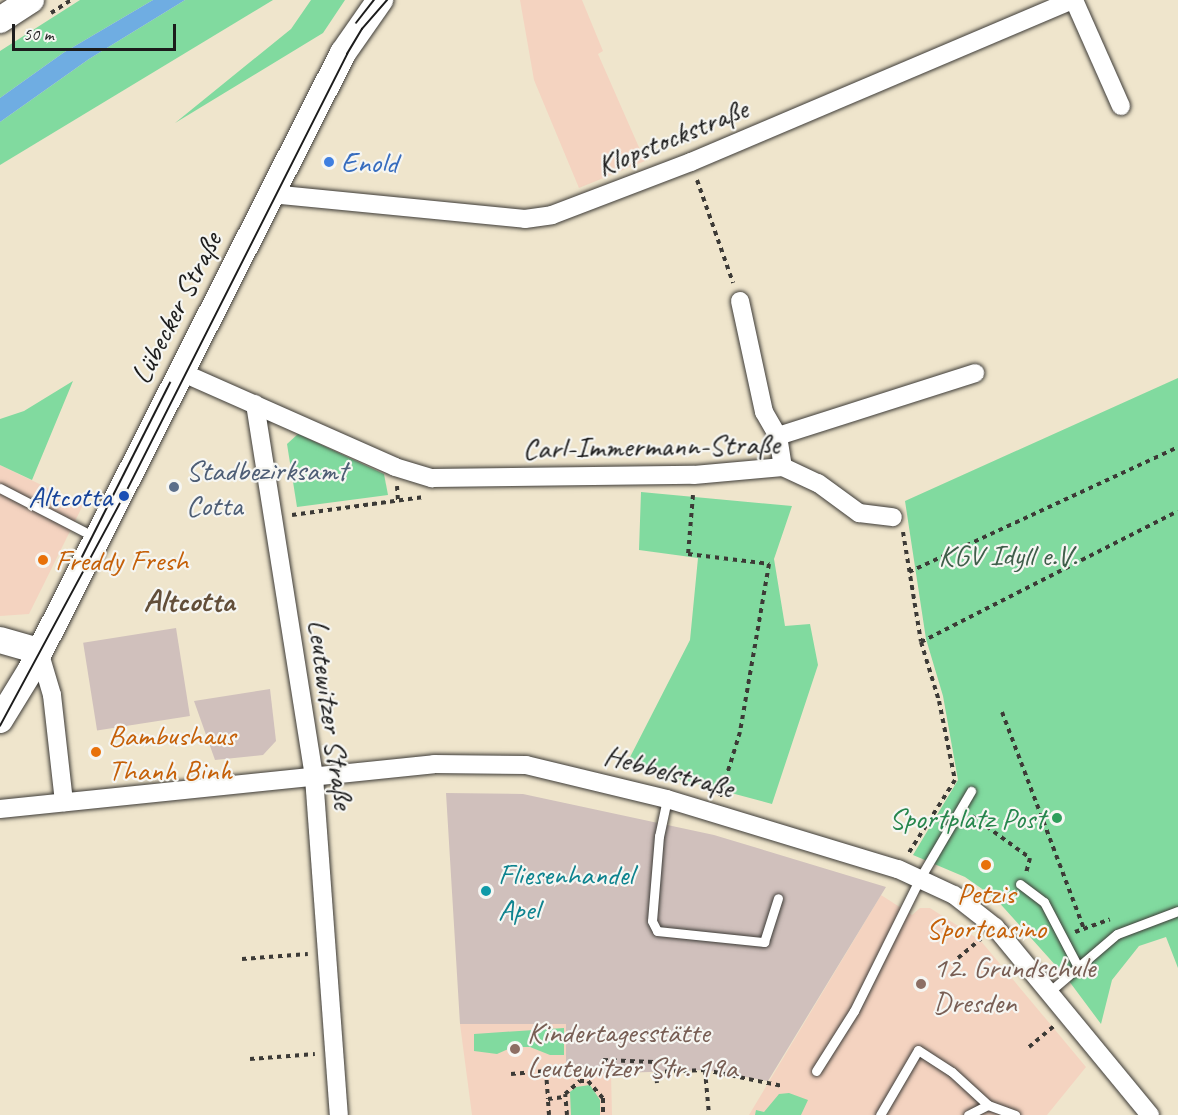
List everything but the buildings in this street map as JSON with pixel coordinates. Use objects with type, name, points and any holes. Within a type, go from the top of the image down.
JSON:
[{"type":"main road","points":[[0,20],[31,0]]},
{"type":"main road","name":"Lübecker Straße","points":[[39,651],[343,53],[380,0]]},
{"type":"main road","points":[[0,640],[39,651],[0,720]]},
{"type":"street","name":"Klopstockstraße","points":[[271,194],[525,219],[552,215],[690,162],[1074,0]]},
{"type":"street","points":[[1074,0],[1121,106]]},
{"type":"street","points":[[740,301],[764,412],[778,436],[783,467]]},
{"type":"street","points":[[181,372],[255,404]]},
{"type":"street","points":[[778,436],[975,373]]},
{"type":"street","name":"Carl-Immermann-Straße","points":[[255,404],[395,467],[432,478],[694,476],[783,467],[818,483],[859,513],[893,517]]},
{"type":"street","name":"Leutewitzer Straße","points":[[255,404],[314,777],[339,1115]]},
{"type":"street","points":[[0,809],[64,802],[52,695],[39,651]]},
{"type":"street","name":"Hebbelstraße","points":[[64,802],[434,764],[526,765],[718,813],[898,869],[954,895],[995,927],[1150,1115]]},
{"type":"lane","points":[[0,488],[98,538]]},
{"type":"lane","points":[[816,1071],[854,1011],[920,878],[971,791]]},
{"type":"lane","points":[[667,799],[659,836],[651,921],[657,931],[764,942],[778,898]]},
{"type":"lane","points":[[1020,884],[1044,902],[1078,968]]},
{"type":"lane","points":[[1048,992],[1118,934],[1178,911]]},
{"type":"lane","points":[[880,1115],[918,1050],[952,1072],[988,1105],[1015,1115]]},
{"type":"lane","points":[[968,1115],[988,1105]]},
{"type":"path","points":[[690,162],[740,301]]},
{"type":"path","points":[[909,573],[1178,448]]},
{"type":"path","points":[[694,476],[688,554],[769,564],[740,732],[718,813]]},
{"type":"path","points":[[273,518],[427,496],[432,478]]},
{"type":"path","points":[[921,642],[1178,512]]},
{"type":"path","points":[[893,517],[901,520],[921,642],[939,701],[955,780],[898,869]]},
{"type":"path","points":[[1002,712],[1084,929]]},
{"type":"path","points":[[960,807],[1030,858],[1031,865],[1020,884]]},
{"type":"path","points":[[958,958],[995,927]]},
{"type":"path","points":[[242,959],[327,952]]},
{"type":"path","points":[[1029,1047],[1068,1015]]},
{"type":"path","points":[[250,1059],[334,1053]]},
{"type":"path","points":[[603,1060],[655,1062],[657,1083]]},
{"type":"path","points":[[656,1072],[705,1070],[782,1086]]},
{"type":"path","points":[[705,1070],[709,1115]]},
{"type":"path","points":[[511,1074],[546,1071],[549,1115]]},
{"type":"path","points":[[567,1115],[564,1097],[572,1086],[588,1081],[603,1098],[603,1115]]},
{"type":"path","points":[[548,1099],[564,1097]]},
{"type":"shaded area","points":[[520,0],[582,0],[603,51],[598,54],[645,161],[579,188],[534,80]]},
{"type":"shaded area","points":[[0,465],[83,505],[29,614],[0,616]]},
{"type":"shaded area","points":[[176,628],[190,716],[97,731],[83,643]]},
{"type":"shaded area","points":[[270,689],[276,741],[263,755],[215,760],[194,701]]},
{"type":"shaded area","points":[[446,793],[523,794],[714,835],[886,887],[768,1081],[705,1070],[566,1075],[566,1024],[460,1024]]},
{"type":"shaded area","name":"12. Grundschule Dresden","points":[[881,895],[912,915],[920,908],[930,908],[980,940],[1086,1067],[1047,1115],[749,1115]]},
{"type":"shaded area","name":"Kindertagesstätte Leutewitzer Str. 19a","points":[[460,1024],[566,1024],[566,1074],[611,1074],[612,1115],[472,1115]]},
{"type":"green space","points":[[80,0],[153,0],[63,53],[0,98],[0,51]]},
{"type":"green space","points":[[185,0],[273,0],[0,165],[0,122],[89,59]]},
{"type":"green space","points":[[311,0],[345,0],[323,33],[175,123],[291,29]]},
{"type":"green space","name":"KGV Idyll e.V.","points":[[1178,378],[1178,968],[1166,937],[1139,946],[1112,980],[1101,1024],[1066,977],[995,898],[965,877],[913,855],[958,780],[943,696],[926,639],[905,501]]},
{"type":"green space","points":[[73,381],[32,480],[0,465],[0,419],[24,411]]},
{"type":"green space","points":[[298,434],[384,474],[388,495],[297,507],[287,444]]},
{"type":"green space","points":[[641,492],[792,506],[774,559],[785,626],[810,624],[818,665],[772,804],[626,765],[690,640],[698,558],[639,550]]},
{"type":"green space","points":[[564,1028],[564,1055],[550,1055],[530,1047],[513,1047],[497,1054],[474,1051],[474,1034]]},
{"type":"green space","points":[[590,1085],[600,1100],[600,1115],[571,1115],[570,1092],[576,1087]]},
{"type":"green space","points":[[789,1093],[808,1100],[801,1115],[755,1115],[756,1110],[764,1112],[779,1094]]},
{"type":"water","points":[[153,0],[185,0],[89,59],[0,122],[0,98],[63,53]]},
{"type":"tram line","points":[[356,23],[374,0]]},
{"type":"tram line","points":[[0,726],[124,496],[347,54],[362,29],[387,0]]},
{"type":"tram line","points":[[82,557],[170,383]]},
{"type":"place","name":"Enold","points":[[329,162]]},
{"type":"place","name":"Stadbezirksamt Cotta","points":[[174,487]]},
{"type":"place","name":"Altcotta","points":[[124,496]]},
{"type":"place","name":"Freddy Fresh","points":[[43,560]]},
{"type":"place","name":"Bambushaus Thanh Binh","points":[[96,752]]},
{"type":"place","name":"Sportplatz Post","points":[[1057,818]]},
{"type":"place","name":"Petzis Sportcasino","points":[[986,865]]},
{"type":"place","name":"Fliesenhandel Apel","points":[[486,891]]},
{"type":"place","name":"12. Grundschule Dresden","points":[[921,984]]},
{"type":"place","name":"Kindertagesstätte Leutewitzer Str. 19a","points":[[515,1049]]},
{"type":"district","name":"Altcotta","points":[[189,601]]}]
